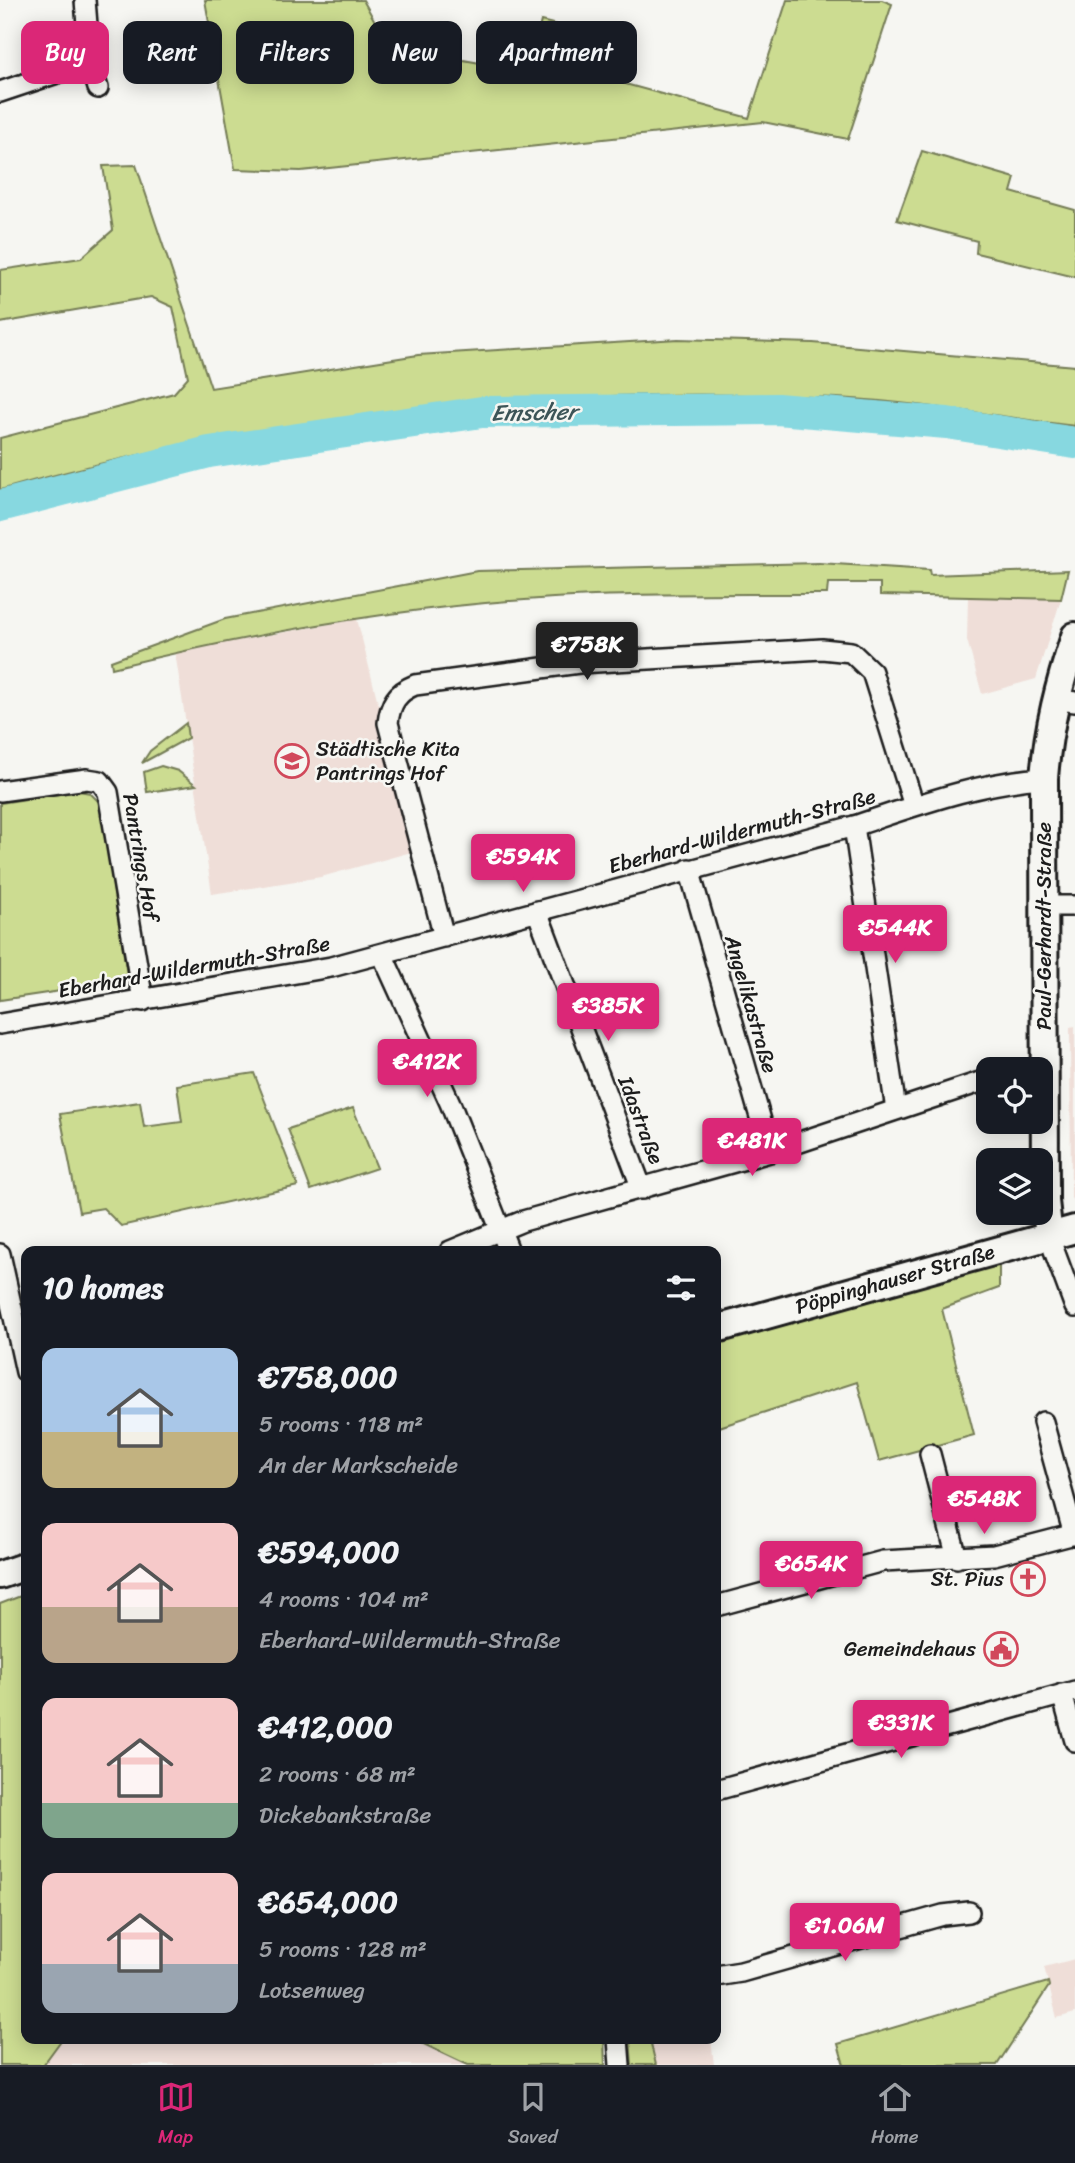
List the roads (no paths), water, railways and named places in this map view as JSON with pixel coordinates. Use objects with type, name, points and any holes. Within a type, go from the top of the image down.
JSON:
[{"type":"main road","name":"Paul-Gerhardt-Straße","points":[[1043,1057],[1044,778],[1047,732],[1065,701],[1075,636]]},
{"type":"main road","name":"Paul-Gerhardt-Straße","points":[[1044,1134],[1045,1201],[1049,1237]]},
{"type":"main road","name":"Pöppinghauser Straße","points":[[721,1328],[1075,1229]]},
{"type":"main road","points":[[0,1575],[21,1568]]},
{"type":"street","points":[[85,0],[87,21]]},
{"type":"street","points":[[0,92],[24,84]]},
{"type":"street","points":[[97,84],[98,88]]},
{"type":"street","points":[[444,937],[388,723],[395,698],[404,689],[415,685],[646,657],[798,649],[851,652],[872,672],[914,806]]},
{"type":"street","name":"Eberhard-Wildermuth-Straße","points":[[0,1024],[143,1002],[331,967],[854,827],[914,806],[1014,780],[1044,778]]},
{"type":"street","name":"Pantrings Hof","points":[[0,792],[87,779],[100,781],[108,792],[143,1002]]},
{"type":"street","points":[[854,827],[896,1110]]},
{"type":"street","name":"Angelikastraße","points":[[689,869],[770,1152]]},
{"type":"street","points":[[1044,906],[1075,906]]},
{"type":"street","name":"Idastraße","points":[[537,911],[642,1189]]},
{"type":"street","points":[[382,954],[450,1103],[507,1246]]},
{"type":"street","points":[[462,1246],[523,1221],[770,1152],[976,1083]]},
{"type":"street","points":[[1049,1237],[1075,1307]]},
{"type":"street","points":[[0,1254],[15,1344]]},
{"type":"street","points":[[721,1605],[865,1565],[900,1560],[993,1555],[1074,1534],[1043,1422]]},
{"type":"street","points":[[930,1454],[957,1558]]},
{"type":"street","points":[[721,1789],[1069,1693],[1075,1741]]},
{"type":"street","points":[[721,1975],[741,1972],[943,1915],[969,1912]]},
{"type":"street","points":[[618,2044],[620,2065]]},
{"type":"waterway","name":"Emscher","points":[[0,506],[209,452],[482,412],[777,409],[947,423],[1075,443]]},
{"type":"place","name":"Städtische Kita Pantrings Hof","points":[[292,761]]},
{"type":"place","name":"St. Pius","points":[[1028,1579]]},
{"type":"place","name":"Gemeindehaus","points":[[1001,1649]]}]
